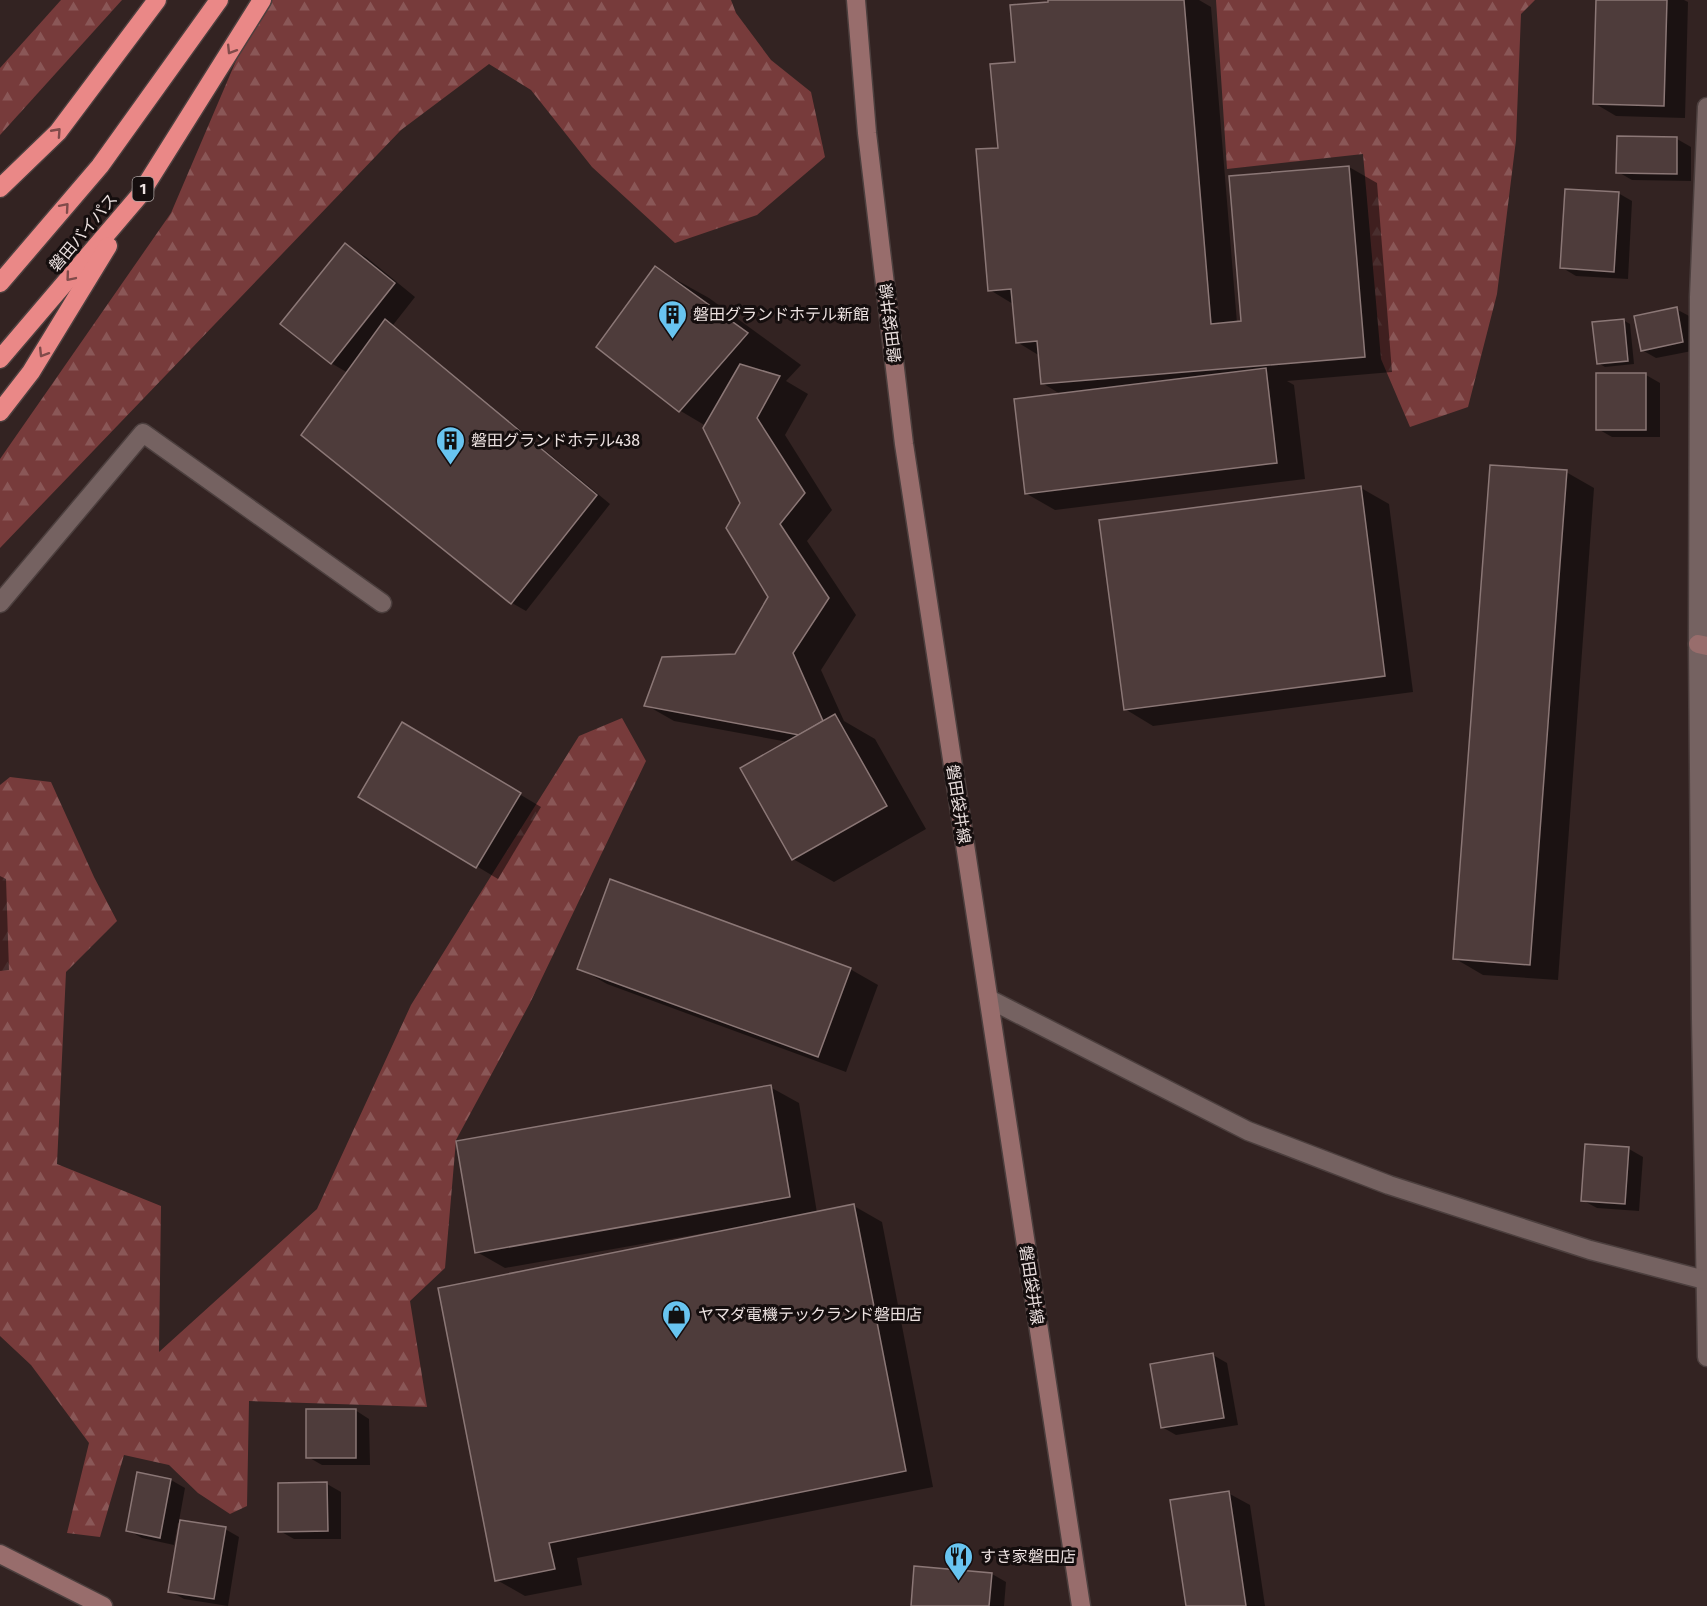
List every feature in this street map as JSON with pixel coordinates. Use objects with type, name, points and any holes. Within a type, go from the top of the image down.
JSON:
[{"type":"highway","points":[[0,188],[58,132],[157,0]]},
{"type":"highway","name":"磐田バイパス","points":[[0,283],[100,166],[219,0]]},
{"type":"highway","name":"磐田バイパス","points":[[0,359],[139,196],[262,0]]},
{"type":"highway","points":[[0,412],[31,372],[139,196]]},
{"type":"main road","name":"磐田袋井線","points":[[856,0],[867,133],[904,444],[1081,1606]]},
{"type":"main road","points":[[0,1554],[103,1606]]},
{"type":"street","points":[[1707,107],[1703,297],[1707,1357]]},
{"type":"street","points":[[0,603],[143,433],[382,603]]},
{"type":"street","points":[[989,999],[1248,1131],[1389,1185],[1590,1250],[1705,1280]]},
{"type":"green space","points":[[61,0],[122,0],[0,135],[0,68]]},
{"type":"green space","points":[[262,0],[731,0],[736,13],[771,60],[811,92],[825,157],[757,215],[675,243],[592,167],[531,90],[489,64],[401,130],[0,548],[0,459],[171,213]]},
{"type":"green space","points":[[1216,0],[1535,0],[1521,14],[1516,140],[1497,294],[1468,407],[1410,427],[1381,359],[1363,154],[1227,169]]},
{"type":"green space","points":[[622,718],[646,761],[530,1003],[456,1140],[445,1268],[410,1301],[427,1407],[249,1401],[247,1506],[230,1514],[198,1493],[169,1465],[124,1455],[100,1537],[67,1533],[89,1443],[31,1365],[0,1336],[0,785],[10,777],[51,782],[94,877],[117,921],[66,972],[57,1164],[161,1206],[159,1352],[317,1209],[411,1005],[476,900],[579,736]]},
{"type":"building","points":[[1048,0],[1184,0],[1211,324],[1241,321],[1229,176],[1349,166],[1365,357],[1041,384],[1037,341],[1016,343],[1011,289],[988,291],[976,149],[998,148],[990,64],[1015,62],[1010,5],[1048,2]]},
{"type":"building","points":[[1596,0],[1667,0],[1664,106],[1593,104]]},
{"type":"building","points":[[1617,136],[1677,137],[1677,174],[1616,173]]},
{"type":"building","points":[[1565,189],[1619,192],[1614,272],[1560,268]]},
{"type":"building","points":[[345,243],[395,283],[331,364],[280,324]]},
{"type":"building","name":"磐田グランドホテル新館","points":[[655,266],[748,333],[679,412],[596,347]]},
{"type":"building","points":[[1677,307],[1683,342],[1641,351],[1634,316]]},
{"type":"building","name":"磐田グランドホテル438","points":[[385,319],[597,495],[511,604],[301,435]]},
{"type":"building","points":[[1624,319],[1628,361],[1597,364],[1592,322]]},
{"type":"building","points":[[740,364],[780,376],[757,418],[805,493],[780,524],[829,598],[793,653],[823,721],[799,735],[644,706],[662,657],[735,654],[768,597],[726,528],[740,503],[703,428]]},
{"type":"building","points":[[1266,368],[1277,463],[1025,494],[1014,399]]},
{"type":"building","points":[[1596,373],[1646,373],[1646,430],[1596,430]]},
{"type":"building","points":[[1490,465],[1567,470],[1530,965],[1453,959]]},
{"type":"building","points":[[1361,486],[1385,676],[1124,710],[1099,520]]},
{"type":"building","points":[[835,714],[887,806],[792,860],[740,768]]},
{"type":"building","points":[[402,722],[521,793],[476,868],[358,797]]},
{"type":"building","points":[[610,879],[851,968],[818,1057],[577,969]]},
{"type":"building","points":[[771,1085],[790,1197],[475,1253],[456,1141]]},
{"type":"building","points":[[1585,1144],[1629,1147],[1625,1204],[1581,1201]]},
{"type":"building","points":[[854,1204],[906,1471],[549,1543],[555,1569],[495,1581],[438,1288]]},
{"type":"building","points":[[1213,1353],[1224,1418],[1161,1428],[1150,1364]]},
{"type":"building","points":[[306,1409],[356,1409],[356,1458],[306,1458]]},
{"type":"building","points":[[137,1472],[171,1479],[160,1538],[126,1531]]},
{"type":"building","points":[[327,1482],[328,1531],[278,1532],[278,1483]]},
{"type":"building","points":[[1229,1491],[1246,1606],[1186,1606],[1170,1500]]},
{"type":"building","points":[[180,1520],[226,1527],[214,1599],[168,1592]]},
{"type":"building","points":[[914,1566],[992,1573],[989,1606],[911,1606]]},
{"type":"place","name":"磐田グランドホテル新館","points":[[672,340]]},
{"type":"place","name":"磐田グランドホテル438","points":[[450,466]]},
{"type":"place","name":"ヤマダ電機テックランド磐田店","points":[[677,1340]]},
{"type":"place","name":"すき家磐田店","points":[[959,1582]]}]
